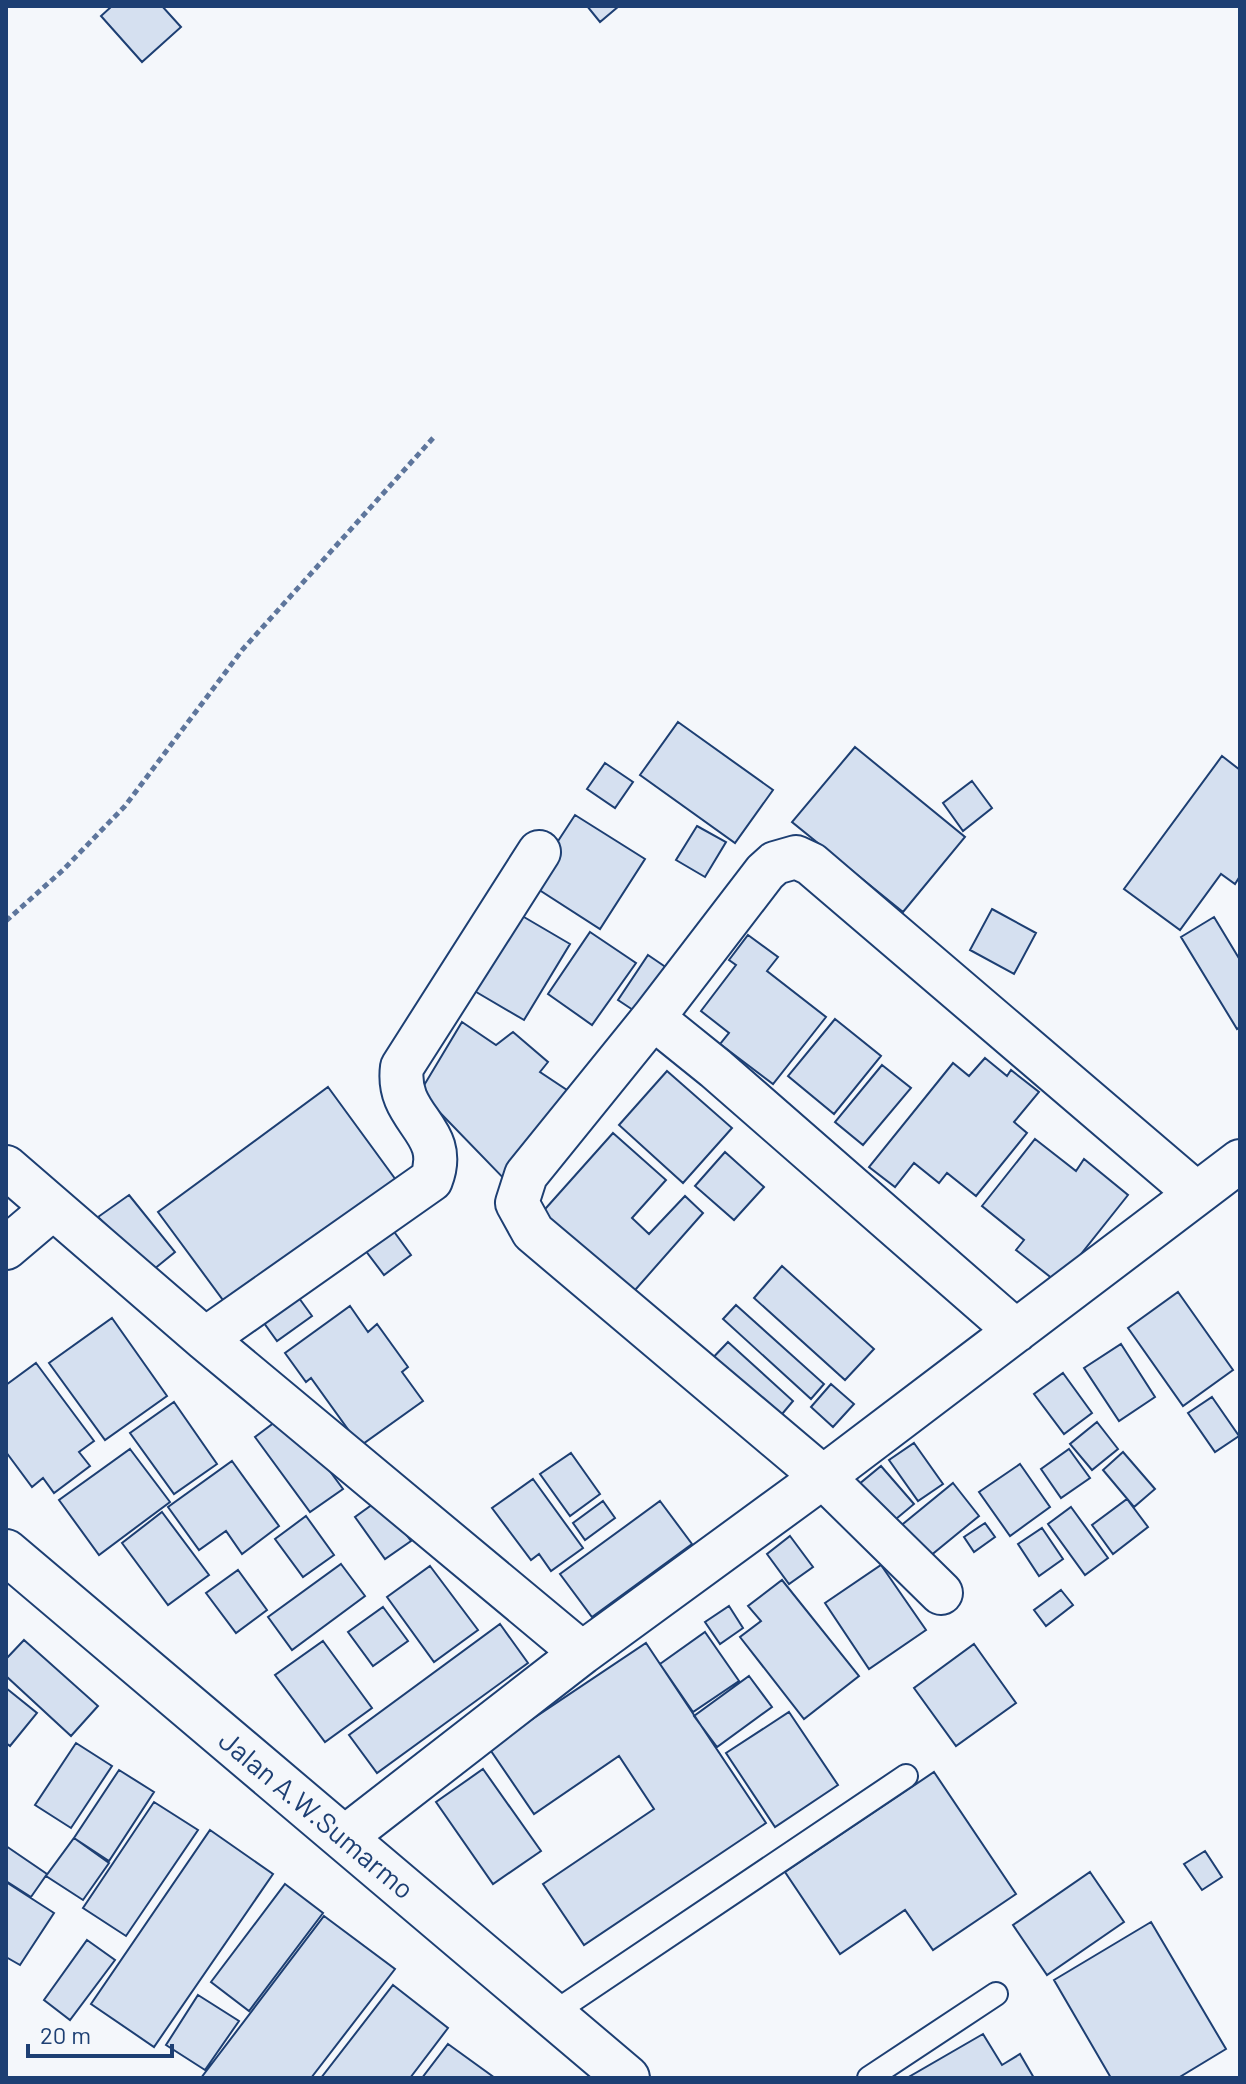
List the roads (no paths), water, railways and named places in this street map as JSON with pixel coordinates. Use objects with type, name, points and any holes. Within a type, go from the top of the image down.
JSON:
[{"type":"main road","name":"Jalan A.W.Sumarmo","points":[[6,1552],[627,2078]]},
{"type":"street","points":[[205,1339],[431,1180],[437,1164],[435,1146],[404,1099],[400,1082],[402,1067],[539,852]]},
{"type":"street","points":[[941,1593],[823,1477],[533,1232],[517,1203],[526,1175],[653,1018],[765,872],[775,863],[796,857],[811,864],[1196,1193]]},
{"type":"street","points":[[653,1018],[715,1068],[1016,1331]]},
{"type":"street","points":[[345,1837],[582,1653],[823,1477],[1240,1161]]},
{"type":"street","points":[[6,1167],[205,1339],[582,1653]]},
{"type":"street","points":[[6,1248],[52,1209]]},
{"type":"lane","points":[[552,2014],[906,1776]]},
{"type":"lane","points":[[869,2078],[996,1994]]}]
